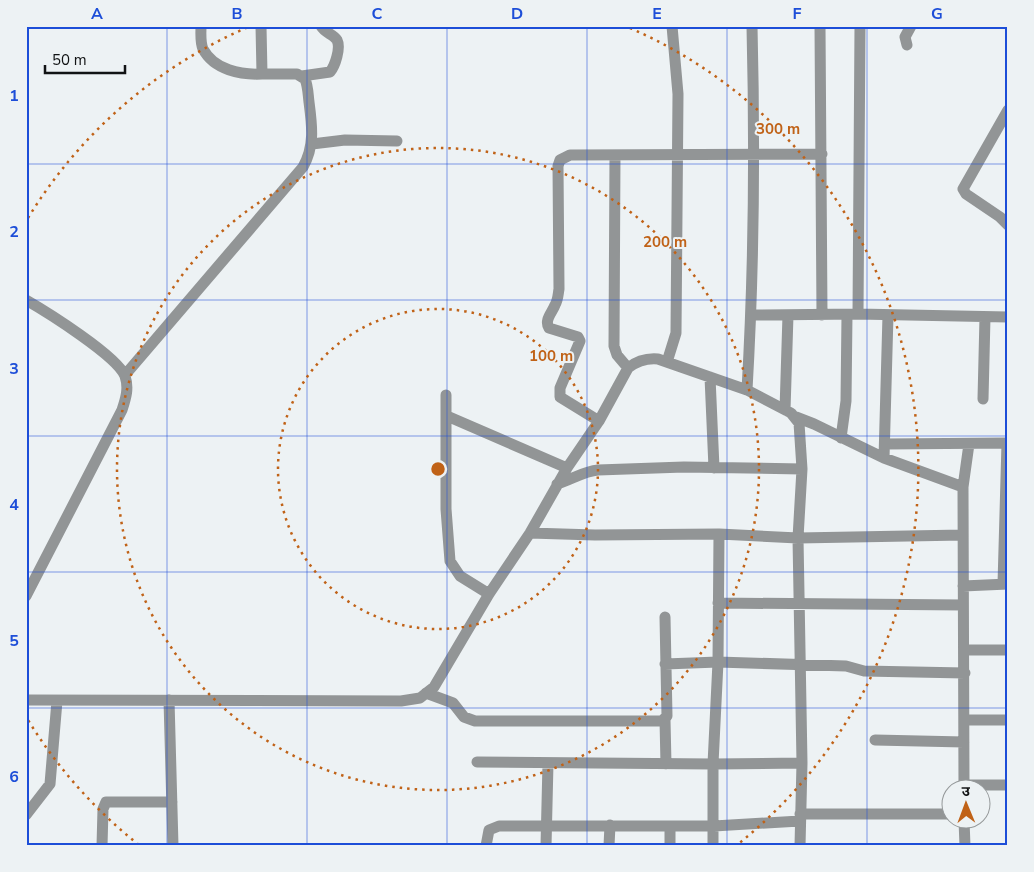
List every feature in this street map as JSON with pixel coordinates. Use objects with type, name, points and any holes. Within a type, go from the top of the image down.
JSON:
[{"type":"street","points":[[201,26],[203,48],[210,58],[235,73],[287,73],[302,76],[330,72],[334,67],[338,42],[323,30],[321,26]]},
{"type":"street","points":[[262,26],[262,74]]},
{"type":"street","points":[[667,362],[676,333],[678,94],[672,26]]},
{"type":"street","points":[[747,390],[751,315],[754,154],[752,26]]},
{"type":"street","points":[[820,26],[822,315]]},
{"type":"street","points":[[841,438],[853,315],[860,26]]},
{"type":"street","points":[[907,45],[905,37],[911,26]]},
{"type":"street","points":[[125,375],[303,167],[312,144],[312,131],[307,83],[302,76]]},
{"type":"street","points":[[1008,110],[963,189],[966,194],[1000,217],[1008,225]]},
{"type":"street","points":[[312,144],[345,140],[396,141]]},
{"type":"street","points":[[599,421],[560,397],[560,388],[580,341],[578,337],[571,334],[549,328],[547,322],[556,304],[559,289],[559,162],[570,155],[822,154]]},
{"type":"street","points":[[615,155],[614,346],[617,355],[628,368]]},
{"type":"street","points":[[26,300],[70,328],[117,364],[125,375],[127,394],[122,410],[26,596]]},
{"type":"street","points":[[751,315],[1008,317]]},
{"type":"street","points":[[785,410],[788,315]]},
{"type":"street","points":[[884,458],[888,315]]},
{"type":"street","points":[[983,398],[985,317]]},
{"type":"street","points":[[26,700],[401,701],[420,698],[434,687],[489,594],[530,533],[567,468],[599,421],[628,368],[634,363],[645,359],[658,359],[747,390],[796,417],[884,458],[964,488]]},
{"type":"street","points":[[710,377],[714,468]]},
{"type":"street","points":[[446,395],[446,509],[450,561],[460,576],[489,594]]},
{"type":"street","points":[[447,416],[567,468]]},
{"type":"street","points":[[796,417],[799,423],[802,469],[798,538],[802,763],[800,846]]},
{"type":"street","points":[[885,444],[1007,443],[1005,584],[964,586]]},
{"type":"street","points":[[964,780],[965,650],[963,535],[964,488],[969,444]]},
{"type":"street","points":[[558,484],[598,470],[684,467],[802,469]]},
{"type":"street","points":[[530,533],[595,535],[718,534],[798,538],[963,535]]},
{"type":"street","points":[[713,846],[713,764],[718,662],[718,534]]},
{"type":"street","points":[[718,603],[963,605]]},
{"type":"street","points":[[665,618],[666,764]]},
{"type":"street","points":[[965,650],[1008,650]]},
{"type":"street","points":[[665,664],[718,662],[846,666],[864,671],[965,673]]},
{"type":"street","points":[[426,694],[453,703],[464,717],[474,722],[658,722],[665,720]]},
{"type":"street","points":[[169,700],[173,846]]},
{"type":"street","points":[[26,815],[50,784],[57,701]]},
{"type":"street","points":[[964,720],[1008,720]]},
{"type":"street","points":[[875,740],[964,742]]},
{"type":"street","points":[[477,762],[802,763]]},
{"type":"street","points":[[546,846],[548,763]]},
{"type":"street","points":[[992,786],[1008,785]]},
{"type":"street","points":[[102,846],[103,809],[106,802],[172,802]]},
{"type":"street","points":[[486,846],[488,830],[493,827],[714,826],[800,817],[942,814]]},
{"type":"street","points":[[610,825],[610,846]]},
{"type":"street","points":[[670,826],[670,846]]},
{"type":"street","points":[[964,830],[965,846]]}]
